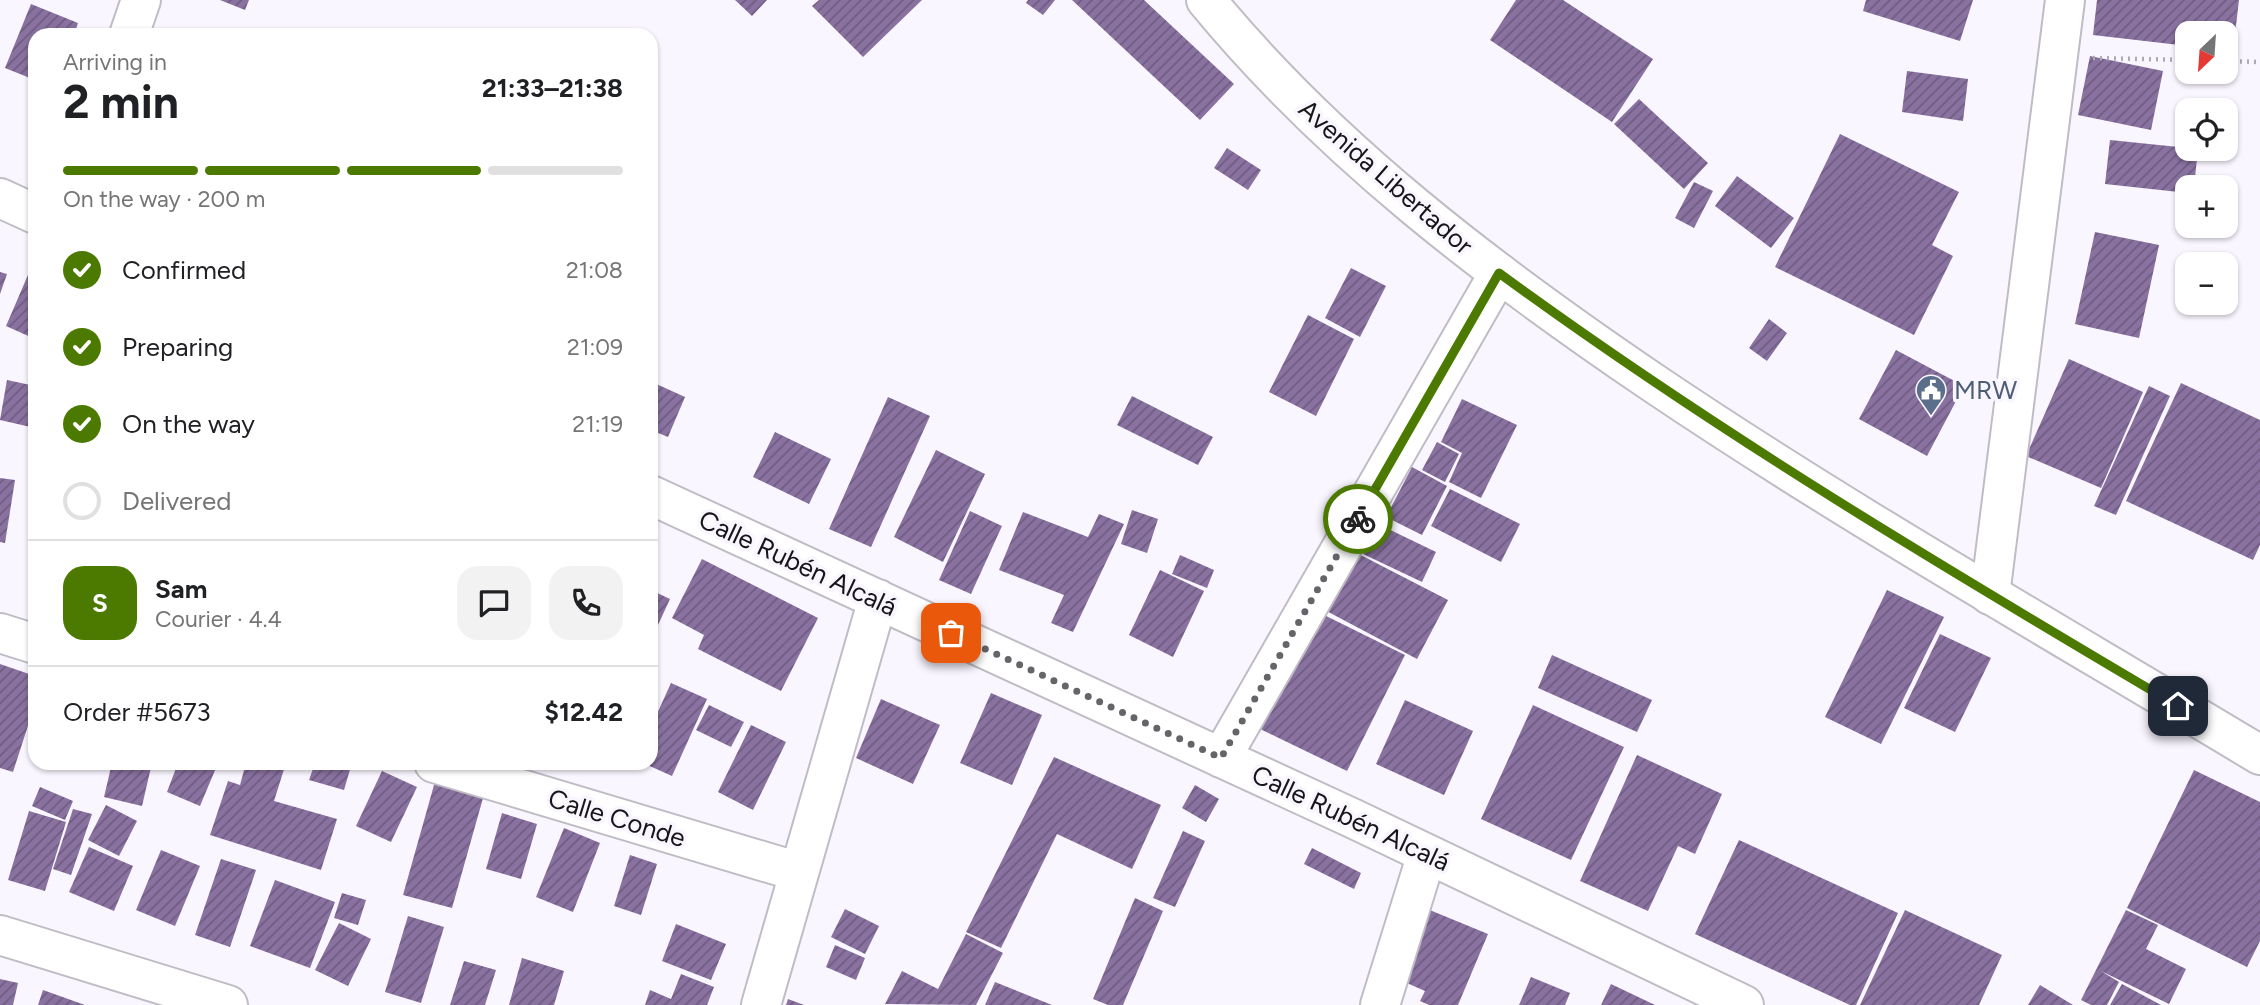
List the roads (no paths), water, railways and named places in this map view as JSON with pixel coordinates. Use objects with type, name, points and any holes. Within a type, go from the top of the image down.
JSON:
[{"type":"main road","points":[[131,28],[141,0]]},
{"type":"main road","name":"Avenida Libertador","points":[[1206,0],[1249,52],[1326,130],[1401,195],[1579,332],[1750,448],[1990,595],[2260,755]]},
{"type":"main road","points":[[1990,595],[2064,0]]},
{"type":"main road","points":[[0,198],[28,211]]},
{"type":"main road","points":[[1221,758],[1499,273]]},
{"type":"main road","name":"Calle Rubén Alcalá","points":[[658,498],[1427,854],[1744,1005]]},
{"type":"main road","points":[[761,1005],[878,599]]},
{"type":"main road","points":[[0,633],[28,642]]},
{"type":"main road","name":"Calle Conde","points":[[457,770],[799,872]]},
{"type":"main road","points":[[1380,1005],[1427,854]]},
{"type":"main road","points":[[0,935],[228,1005]]},
{"type":"place","name":"MRW","points":[[1931,417]]}]
